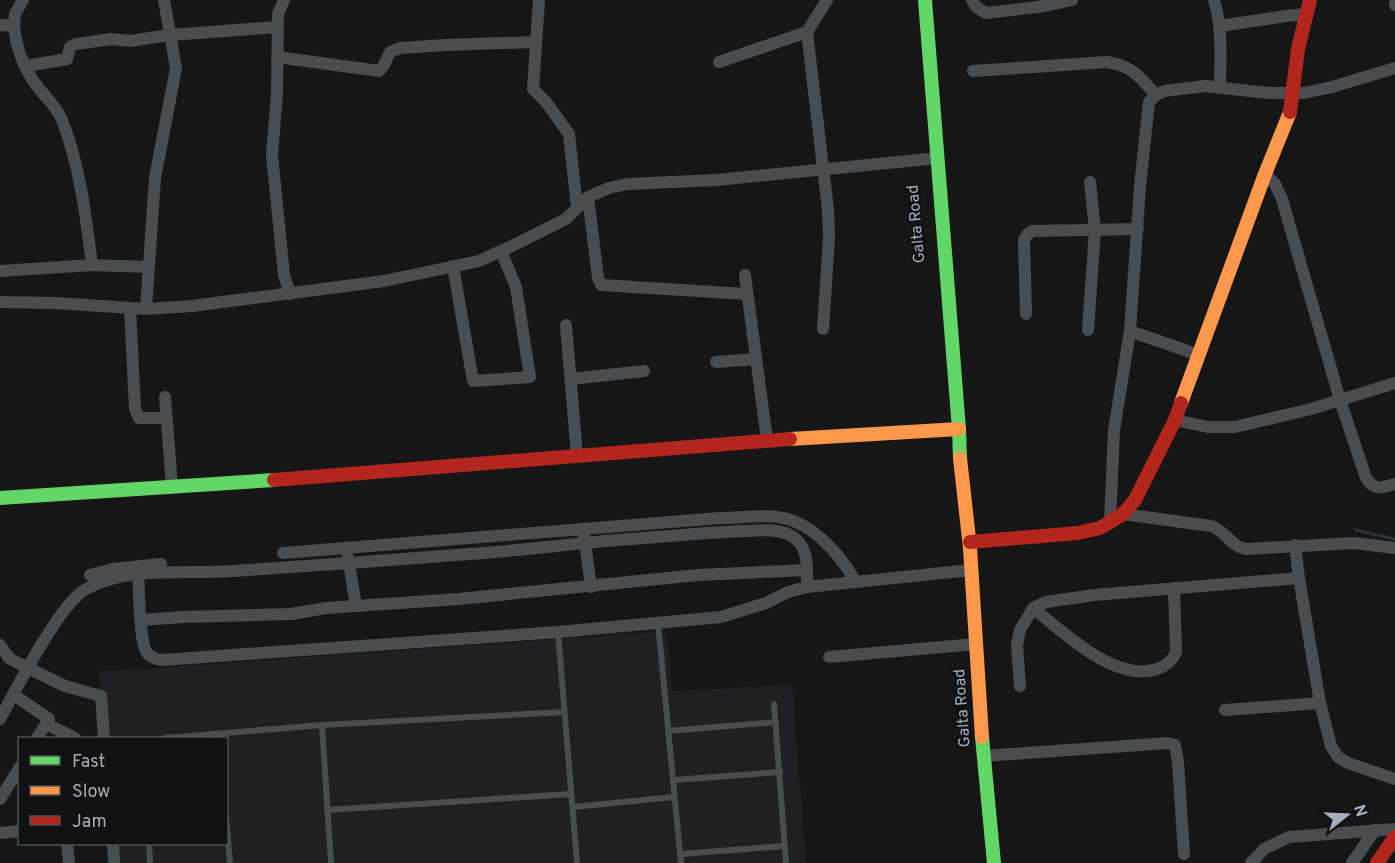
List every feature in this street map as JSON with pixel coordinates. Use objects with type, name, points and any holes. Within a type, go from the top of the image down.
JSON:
[{"type":"main road","name":"Galta Road","points":[[913,0],[955,429],[970,542],[983,756],[994,863]]},
{"type":"main road","points":[[0,498],[358,475],[767,440],[955,429],[925,0]]},
{"type":"main road","points":[[970,542],[1078,533],[1100,528],[1123,514],[1135,500],[1175,420],[1265,174],[1291,110],[1298,49],[1310,0]]},
{"type":"main road","points":[[985,781],[982,807],[986,863]]},
{"type":"main road","points":[[1377,863],[1395,837]]},
{"type":"street","points":[[23,0],[15,14],[16,44],[34,82],[61,117],[80,182],[92,265]]},
{"type":"street","points":[[146,309],[154,178],[176,68],[164,0]]},
{"type":"street","points":[[284,0],[278,14],[272,156],[284,276],[290,294]]},
{"type":"street","points":[[539,0],[534,89],[569,134],[577,207]]},
{"type":"street","points":[[718,62],[807,32],[827,0]]},
{"type":"street","points":[[972,0],[976,7],[986,13],[1045,6],[1072,0]]},
{"type":"street","points":[[1214,0],[1222,45],[1220,88]]},
{"type":"street","points":[[1220,26],[1286,15],[1307,14]]},
{"type":"street","points":[[0,25],[14,26]]},
{"type":"street","points":[[26,66],[67,59],[70,47],[76,44],[111,39],[130,41],[170,35],[278,27]]},
{"type":"street","points":[[807,32],[825,170],[830,238],[823,329]]},
{"type":"street","points":[[277,57],[379,71],[390,52],[400,48],[535,42]]},
{"type":"street","points":[[973,70],[1107,62],[1124,65],[1138,75],[1156,95]]},
{"type":"street","points":[[1110,523],[1114,430],[1130,331],[1149,102],[1164,90],[1205,86],[1268,93],[1304,93],[1395,68]]},
{"type":"street","points":[[0,302],[146,309],[290,294],[384,281],[478,261],[566,219],[588,197],[609,188],[627,184],[717,180],[928,159]]},
{"type":"street","points":[[1265,174],[1275,184],[1282,199],[1340,400],[1366,478],[1371,485],[1381,488],[1395,484]]},
{"type":"street","points":[[1088,330],[1095,230],[1090,182]]},
{"type":"street","points":[[588,197],[598,278],[601,285],[747,294]]},
{"type":"street","points":[[1026,314],[1024,240],[1032,231],[1138,229]]},
{"type":"street","points":[[453,266],[473,381],[530,377],[516,286],[501,251]]},
{"type":"street","points":[[0,271],[92,265],[148,267]]},
{"type":"street","points":[[745,275],[767,440]]},
{"type":"street","points":[[130,308],[135,409],[139,417],[166,418]]},
{"type":"street","points":[[566,325],[577,456]]},
{"type":"street","points":[[1130,331],[1199,355]]},
{"type":"street","points":[[717,362],[756,359]]},
{"type":"street","points":[[571,379],[644,371]]},
{"type":"street","points":[[1175,420],[1208,427],[1235,427],[1311,409],[1395,383]]},
{"type":"street","points":[[165,397],[172,486]]},
{"type":"street","points":[[1123,514],[1211,526],[1224,532],[1239,548],[1246,549],[1354,543],[1395,548]]},
{"type":"street","points":[[90,575],[138,570],[229,572],[347,555],[722,525],[781,532],[796,539],[807,539],[834,551],[845,564],[855,582]]},
{"type":"street","points":[[283,553],[347,555],[584,536]]},
{"type":"street","points":[[584,536],[591,587]]},
{"type":"street","points":[[807,539],[807,587]]},
{"type":"street","points":[[1295,545],[1320,703],[1331,746],[1338,757],[1348,763],[1395,778]]},
{"type":"street","points":[[347,555],[356,606]]},
{"type":"street","points":[[0,719],[14,695],[22,665],[84,590],[104,581],[162,564]]},
{"type":"street","points":[[138,570],[145,650],[152,658],[162,660],[558,632],[721,617],[807,587],[971,570]]},
{"type":"street","points":[[141,620],[291,614],[688,576],[807,570]]},
{"type":"street","points":[[1020,686],[1017,645],[1020,630],[1033,608],[1046,602],[1067,598],[1299,578]]},
{"type":"street","points":[[1033,608],[1082,647],[1107,661],[1126,670],[1152,671],[1167,665],[1176,652],[1174,588]]},
{"type":"street","points":[[829,657],[976,644]]},
{"type":"street","points":[[0,645],[9,658],[22,665],[65,686],[101,696],[104,737]]},
{"type":"street","points":[[14,695],[49,719],[38,737]]},
{"type":"street","points":[[1226,710],[1320,703]]},
{"type":"street","points":[[46,724],[73,737]]},
{"type":"street","points":[[983,756],[1168,742],[1175,745],[1184,854]]},
{"type":"street","points":[[0,799],[18,771]]},
{"type":"street","points":[[1251,863],[1264,849],[1289,837],[1395,829]]},
{"type":"street","points":[[1352,863],[1375,830]]},
{"type":"street","points":[[0,832],[18,831]]},
{"type":"street","points":[[67,845],[69,863]]},
{"type":"street","points":[[113,845],[114,863]]},
{"type":"lane","points":[[658,623],[681,863]]},
{"type":"lane","points":[[558,632],[577,863]]},
{"type":"lane","points":[[774,704],[786,863]]},
{"type":"lane","points":[[192,737],[322,725],[565,712]]},
{"type":"lane","points":[[668,731],[776,722]]},
{"type":"lane","points":[[322,725],[332,863]]},
{"type":"lane","points":[[674,780],[780,772]]},
{"type":"lane","points":[[327,810],[571,794]]},
{"type":"lane","points":[[573,807],[674,798]]},
{"type":"lane","points":[[228,840],[230,863]]},
{"type":"lane","points":[[149,845],[150,863]]},
{"type":"lane","points":[[681,854],[784,846]]},
{"type":"shaded area","points":[[667,631],[672,691],[792,685],[806,863],[112,863],[110,845],[228,845],[228,737],[104,737],[99,672]]},
{"type":"waterway","points":[[1356,530],[1395,539]]},
{"type":"traffic: fast","points":[[925,0],[960,458]]},
{"type":"traffic: fast","points":[[0,498],[274,480]]},
{"type":"traffic: fast","points":[[982,737],[994,863]]},
{"type":"traffic: slow","points":[[1181,403],[1290,112]]},
{"type":"traffic: slow","points":[[790,439],[959,429]]},
{"type":"traffic: slow","points":[[960,458],[970,548],[982,737]]},
{"type":"traffic: jam","points":[[1290,112],[1298,49],[1310,0]]},
{"type":"traffic: jam","points":[[970,542],[1078,533],[1100,528],[1123,514],[1135,500],[1175,420],[1181,403]]},
{"type":"traffic: jam","points":[[274,480],[790,439]]},
{"type":"traffic: jam","points":[[1377,863],[1395,837]]}]
